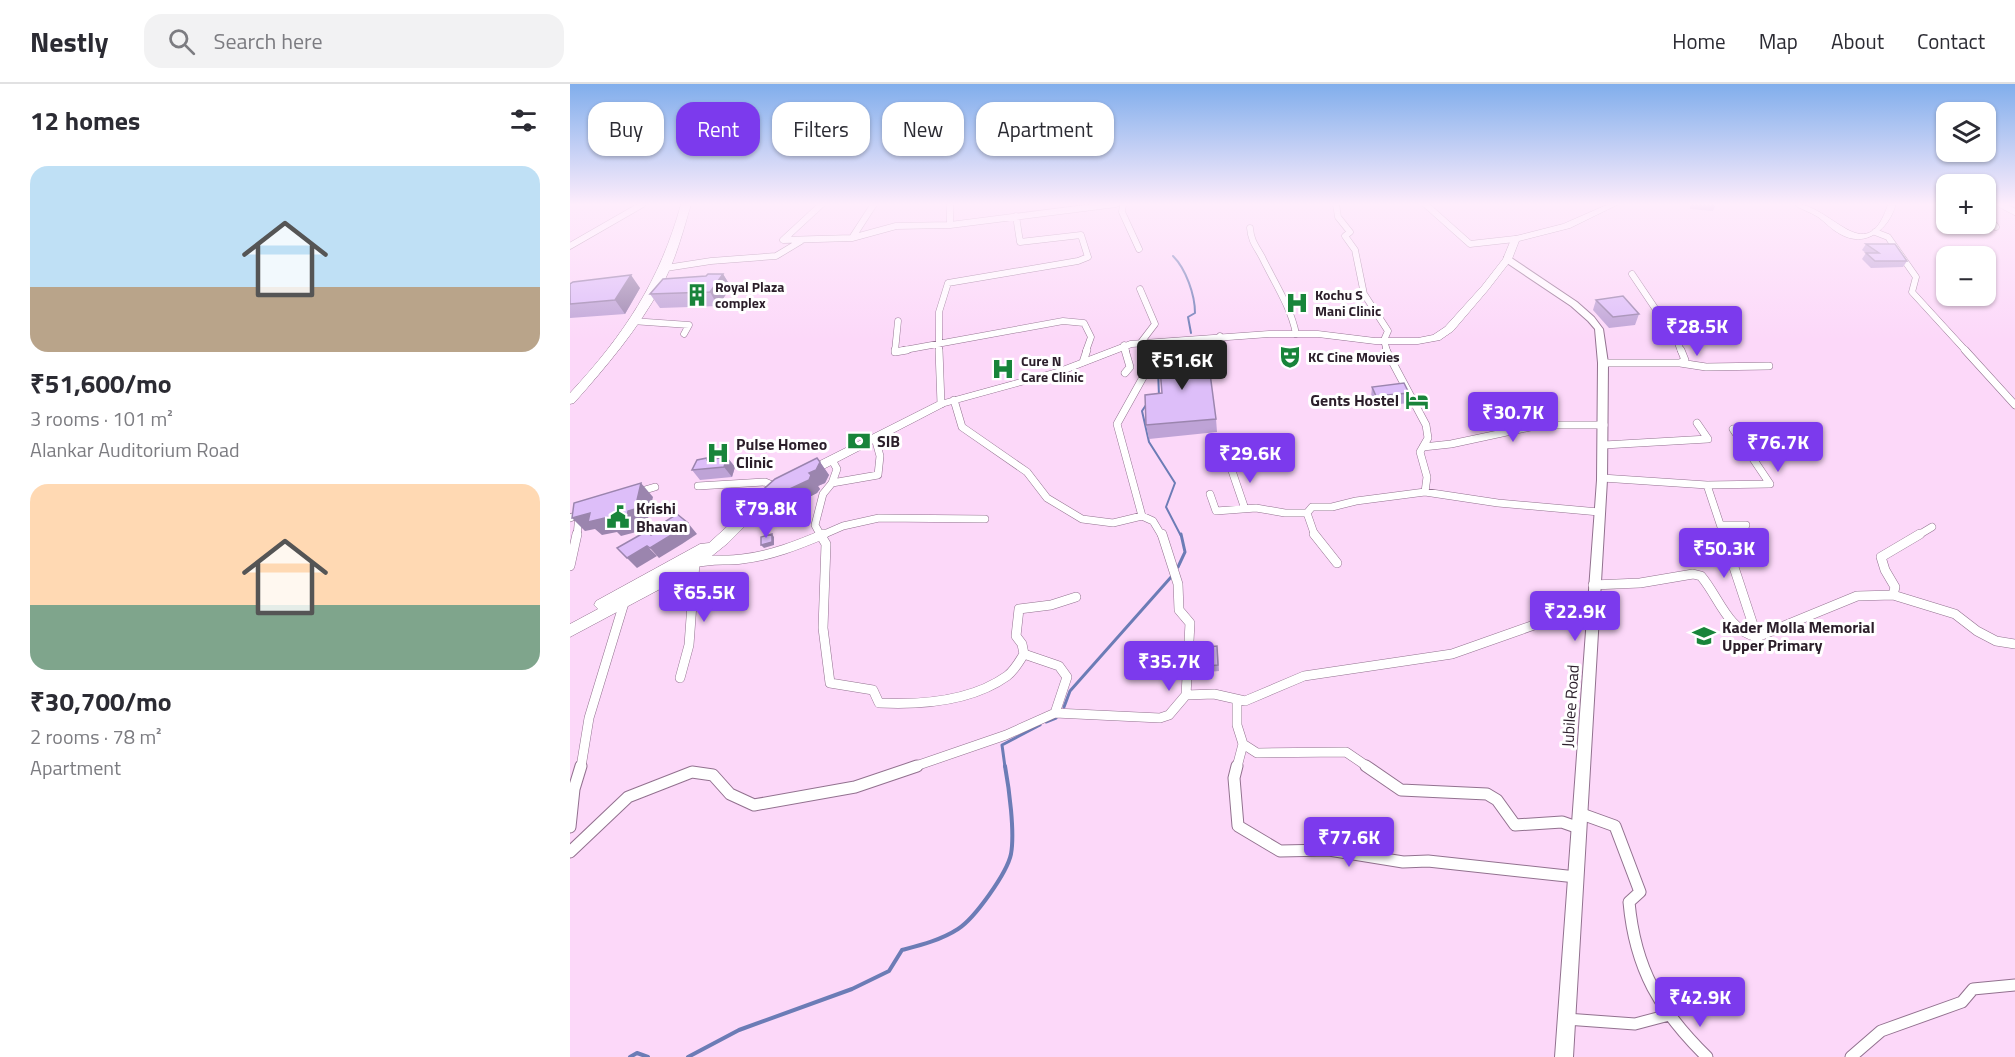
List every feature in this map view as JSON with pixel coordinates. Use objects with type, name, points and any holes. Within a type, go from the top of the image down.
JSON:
[{"type":"highway","points":[[570,400],[605,362],[656,288],[672,249]]},
{"type":"main road","points":[[570,631],[695,562],[723,540],[759,504],[789,482],[941,404],[1041,377],[1124,345],[1142,341],[1296,334],[1384,341],[1428,340],[1443,334],[1485,288],[1507,259],[1511,249]]},
{"type":"main road","name":"Jubilee Road","points":[[1507,259],[1574,304],[1591,319],[1599,329],[1604,363],[1604,445],[1593,585],[1564,1057]]},
{"type":"main road","points":[[570,621],[697,550],[723,540]]},
{"type":"street","points":[[666,268],[711,261],[776,256],[786,249]]},
{"type":"street","points":[[941,404],[939,312],[948,283],[1078,261],[1088,257],[1086,249]]},
{"type":"street","points":[[1257,249],[1293,319],[1296,334]]},
{"type":"street","points":[[1355,249],[1364,294],[1388,331],[1384,341],[1429,433],[1426,444],[1420,452],[1427,477],[1425,492]]},
{"type":"street","points":[[1896,249],[1916,277],[1912,292],[2015,405]]},
{"type":"street","points":[[1632,274],[1677,341],[1685,360],[1680,363]]},
{"type":"street","points":[[1140,289],[1155,324],[1142,341],[1158,359],[1151,363],[1117,424],[1142,516]]},
{"type":"street","points":[[632,321],[689,325],[684,334]]},
{"type":"street","points":[[898,321],[895,352],[938,346],[1063,321],[1084,323],[1091,337],[1083,362]]},
{"type":"street","points":[[1208,366],[1222,354],[1220,336]]},
{"type":"street","points":[[1124,345],[1130,367],[1125,373]]},
{"type":"street","points":[[1604,363],[1680,363],[1707,367],[1769,366]]},
{"type":"street","points":[[954,399],[962,427],[1027,472],[1047,498],[1082,519],[1113,522],[1142,516],[1153,521],[1164,538],[1178,584],[1179,610],[1190,623],[1186,647],[1190,650],[1190,662],[1183,680],[1186,695]]},
{"type":"street","points":[[1604,445],[1708,439],[1697,423]]},
{"type":"street","points":[[1423,447],[1451,444],[1540,425],[1605,425]]},
{"type":"street","points":[[1602,478],[1707,485],[1770,484],[1733,429]]},
{"type":"street","points":[[832,483],[878,475],[880,456],[875,438]]},
{"type":"street","points":[[832,460],[837,469],[832,483],[823,494],[814,525],[826,544],[823,628],[830,683],[873,690],[879,704],[972,693],[1008,676],[1024,654],[1022,644],[1016,636],[1019,609],[1051,605],[1076,597]]},
{"type":"street","points":[[1231,468],[1245,509]]},
{"type":"street","points":[[698,486],[789,482]]},
{"type":"street","points":[[1707,485],[1757,637]]},
{"type":"street","points":[[626,495],[656,487]]},
{"type":"street","points":[[1337,563],[1325,550],[1309,525],[1307,513],[1312,507],[1332,507],[1356,501],[1425,492],[1489,502],[1599,512]]},
{"type":"street","points":[[1210,494],[1216,511],[1245,509],[1307,513]]},
{"type":"street","points":[[570,566],[575,549],[578,514]]},
{"type":"street","points":[[680,678],[689,645],[695,562],[750,557],[796,546],[843,525],[879,518],[986,519]]},
{"type":"street","points":[[1722,525],[1746,525]]},
{"type":"street","points":[[1893,595],[1895,587],[1885,570],[1881,557],[1932,527]]},
{"type":"street","points":[[1593,585],[1640,583],[1693,574],[1701,576],[1743,634],[1757,637],[1857,596],[1893,595],[1955,614],[1977,631],[1996,641],[2015,644]]},
{"type":"street","points":[[570,827],[572,791],[583,759],[589,718],[624,603]]},
{"type":"street","points":[[570,852],[628,796],[692,772],[713,775],[730,794],[754,805],[855,787],[1006,735],[1055,713],[1160,717],[1169,715],[1186,695],[1214,694],[1245,701],[1304,676],[1452,654],[1537,624],[1592,619]]},
{"type":"street","points":[[1024,654],[1059,666],[1067,677],[1055,713]]},
{"type":"street","points":[[1237,700],[1237,725],[1243,744],[1234,778],[1238,826],[1280,851],[1329,850],[1403,862],[1428,861],[1576,877]]},
{"type":"street","points":[[1243,744],[1257,753],[1347,752],[1401,790],[1487,794],[1497,800],[1515,825],[1562,822],[1579,828]]},
{"type":"street","points":[[1579,813],[1606,820],[1614,826],[1640,892],[1629,902],[1630,923],[1647,974],[1678,1028],[1707,1057]]},
{"type":"street","points":[[1851,1057],[1881,1031],[1962,1002],[1973,989],[2015,985]]},
{"type":"street","points":[[1566,1019],[1635,1024],[1669,1015]]},
{"type":"building","points":[[1874,249],[1899,249],[1907,261],[1875,261],[1866,253],[1879,253]]},
{"type":"building","points":[[723,274],[710,292],[650,294],[663,279]]},
{"type":"building","points":[[631,275],[615,300],[570,304],[570,284],[573,282]]},
{"type":"building","points":[[1623,296],[1639,314],[1613,317],[1596,300]]},
{"type":"building","points":[[1201,353],[1208,358],[1216,419],[1146,425],[1145,395],[1162,393],[1159,356]]},
{"type":"building","points":[[1404,383],[1409,393],[1376,396],[1372,387]]},
{"type":"building","points":[[727,457],[724,467],[692,470],[697,460]]},
{"type":"building","points":[[817,458],[820,462],[816,470],[809,473],[811,475],[809,480],[779,494],[749,502],[775,479]]},
{"type":"building","points":[[641,483],[635,509],[628,511],[627,517],[608,523],[609,517],[588,522],[590,513],[572,518],[574,503]]},
{"type":"building","points":[[677,514],[688,523],[650,548],[647,546],[627,558],[617,548],[647,531],[651,535],[670,524],[666,521]]},
{"type":"building","points":[[772,534],[772,542],[761,545],[761,537]]},
{"type":"building","points":[[1217,646],[1218,665],[1197,667],[1197,648]]},
{"type":"waterway","points":[[1173,256],[1186,275],[1193,298],[1195,313],[1188,317],[1191,333]]},
{"type":"waterway","points":[[1192,343],[1194,357]]},
{"type":"waterway","points":[[1159,396],[1158,370],[1164,367]]},
{"type":"waterway","points":[[1146,405],[1142,411],[1149,442],[1175,483],[1166,507],[1181,536]]},
{"type":"waterway","points":[[1178,567],[1185,552],[1181,534]]},
{"type":"waterway","points":[[1064,707],[1070,691],[1172,576]]},
{"type":"waterway","points":[[1046,722],[1056,718]]},
{"type":"waterway","points":[[1005,767],[1002,745],[1040,725]]},
{"type":"waterway","points":[[688,1057],[739,1030],[852,989],[889,971],[902,950],[938,939],[965,923],[997,883],[1011,854],[1012,822],[1005,766]]},
{"type":"waterway","points":[[630,1057],[637,1053],[648,1057]]},
{"type":"place","name":"Royal Plaza complex","points":[[697,295]]},
{"type":"place","name":"Kochu S Mani Clinic","points":[[1297,303]]},
{"type":"place","name":"KC Cine Movies","points":[[1290,357]]},
{"type":"place","name":"Cure N Care Clinic","points":[[1003,369]]},
{"type":"place","name":"Gents Hostel","points":[[1417,400]]},
{"type":"place","name":"SIB","points":[[859,441]]},
{"type":"place","name":"Pulse Homeo Clinic","points":[[718,453]]},
{"type":"place","name":"Krishi Bhavan","points":[[618,517]]},
{"type":"place","name":"Kader Molla Memorial Upper Primary","points":[[1704,636]]}]
